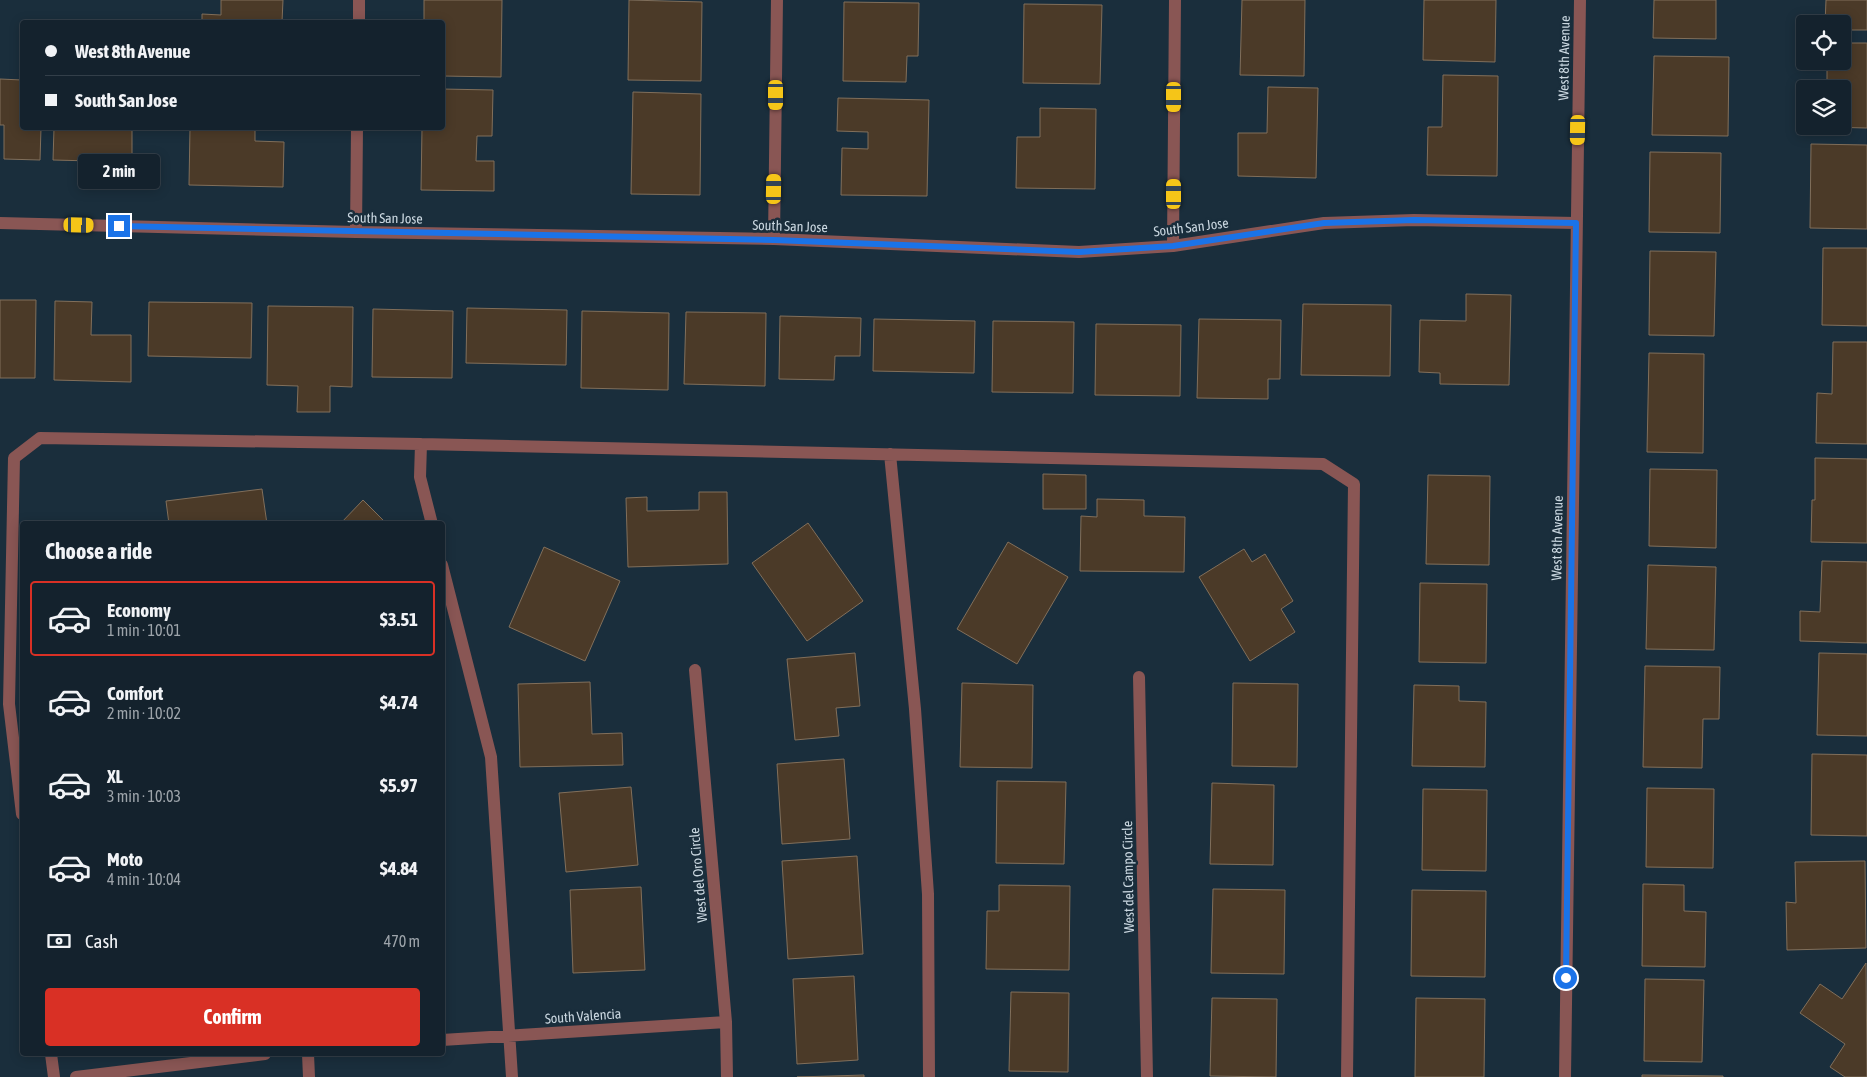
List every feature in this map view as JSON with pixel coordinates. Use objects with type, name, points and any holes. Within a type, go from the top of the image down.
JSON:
[{"type":"street","points":[[359,0],[359,20]]},
{"type":"street","points":[[774,240],[777,0]]},
{"type":"street","points":[[1173,246],[1176,0]]},
{"type":"street","name":"West 8th Avenue","points":[[1565,1077],[1580,0]]},
{"type":"street","points":[[356,232],[357,130]]},
{"type":"street","name":"South San Jose","points":[[0,223],[774,240],[1079,252],[1173,246],[1324,223],[1414,220],[1576,223]]},
{"type":"street","points":[[20,797],[9,704],[14,458],[40,438],[421,444],[1324,464],[1354,484],[1347,1077]]},
{"type":"street","points":[[421,444],[420,477],[431,521]]},
{"type":"street","points":[[890,454],[915,709],[928,894],[929,1077]]},
{"type":"street","points":[[445,578],[491,757],[512,1077]]},
{"type":"street","name":"West del Oro Circle","points":[[695,670],[726,1022],[728,1077]]},
{"type":"street","name":"West del Campo Circle","points":[[1139,677],[1146,1077]]},
{"type":"street","name":"South Valencia","points":[[445,1040],[726,1022]]},
{"type":"street","points":[[51,1056],[54,1077]]},
{"type":"street","points":[[76,1077],[249,1056]]},
{"type":"street","points":[[308,1056],[309,1077]]},
{"type":"building","points":[[221,0],[283,0],[282,20],[202,20],[202,14],[221,15]]},
{"type":"building","points":[[424,0],[502,0],[501,77],[445,76],[445,20],[424,20]]},
{"type":"building","points":[[629,0],[702,2],[701,81],[628,80]]},
{"type":"building","points":[[1242,0],[1305,0],[1304,76],[1240,75]]},
{"type":"building","points":[[1424,0],[1496,0],[1495,62],[1423,60]]},
{"type":"building","points":[[1654,0],[1716,0],[1716,39],[1653,38]]},
{"type":"building","points":[[1826,0],[1867,0],[1867,30],[1851,30],[1851,15],[1825,15]]},
{"type":"building","points":[[844,2],[919,3],[918,56],[907,56],[906,82],[843,81]]},
{"type":"building","points":[[1024,4],[1102,5],[1100,84],[1023,83]]},
{"type":"building","points":[[1851,43],[1867,43],[1867,128],[1851,128],[1851,80],[1827,80],[1827,70],[1851,70]]},
{"type":"building","points":[[1654,56],[1729,57],[1728,136],[1652,135]]},
{"type":"building","points":[[1443,75],[1498,76],[1497,176],[1427,175],[1428,127],[1442,127]]},
{"type":"building","points":[[0,79],[20,80],[20,130],[41,130],[40,160],[4,159],[4,125],[0,125]]},
{"type":"building","points":[[1268,87],[1318,88],[1316,178],[1238,176],[1238,133],[1267,133]]},
{"type":"building","points":[[445,89],[493,90],[492,136],[477,136],[476,161],[494,161],[494,191],[421,190],[422,130],[445,130]]},
{"type":"building","points":[[633,92],[701,94],[700,195],[631,194]]},
{"type":"building","points":[[838,98],[929,100],[927,196],[841,195],[842,148],[868,149],[868,132],[837,131]]},
{"type":"building","points":[[1040,108],[1096,109],[1095,189],[1016,188],[1017,137],[1040,137]]},
{"type":"building","points":[[54,130],[132,130],[132,162],[53,160]]},
{"type":"building","points":[[190,130],[255,130],[255,141],[284,142],[283,187],[189,185]]},
{"type":"building","points":[[1811,144],[1867,145],[1867,229],[1810,228]]},
{"type":"building","points":[[1650,152],[1721,153],[1720,233],[1649,232]]},
{"type":"building","points":[[1823,248],[1867,248],[1867,326],[1822,325]]},
{"type":"building","points":[[1650,251],[1716,252],[1714,336],[1649,335]]},
{"type":"building","points":[[1466,294],[1511,295],[1509,385],[1440,384],[1440,373],[1419,372],[1420,320],[1466,321]]},
{"type":"building","points":[[0,300],[36,300],[35,378],[0,378]]},
{"type":"building","points":[[55,301],[92,302],[91,335],[131,335],[131,382],[54,380]]},
{"type":"building","points":[[149,302],[252,303],[251,358],[148,356]]},
{"type":"building","points":[[1303,304],[1391,305],[1390,376],[1301,375]]},
{"type":"building","points":[[268,306],[353,307],[352,387],[330,386],[330,412],[297,412],[298,386],[267,385]]},
{"type":"building","points":[[467,308],[567,310],[566,365],[466,363]]},
{"type":"building","points":[[373,309],[453,311],[452,378],[372,377]]},
{"type":"building","points":[[582,311],[669,313],[668,390],[581,388]]},
{"type":"building","points":[[686,312],[766,313],[765,386],[684,384]]},
{"type":"building","points":[[780,316],[861,318],[860,356],[835,356],[834,380],[779,379]]},
{"type":"building","points":[[874,319],[975,321],[974,373],[873,371]]},
{"type":"building","points":[[1199,319],[1281,320],[1280,379],[1268,379],[1268,399],[1197,398]]},
{"type":"building","points":[[993,321],[1074,322],[1073,393],[992,392]]},
{"type":"building","points":[[1096,324],[1181,325],[1180,396],[1095,395]]},
{"type":"building","points":[[1833,342],[1867,342],[1867,444],[1816,443],[1817,393],[1832,394]]},
{"type":"building","points":[[1649,353],[1704,354],[1703,453],[1647,452]]},
{"type":"building","points":[[1815,458],[1867,459],[1867,543],[1811,542],[1812,500],[1815,500]]},
{"type":"building","points":[[1650,469],[1717,470],[1716,548],[1649,546]]},
{"type":"building","points":[[1043,474],[1086,475],[1086,509],[1043,509]]},
{"type":"building","points":[[1428,475],[1490,476],[1489,565],[1426,564]]},
{"type":"building","points":[[262,489],[267,521],[169,521],[166,501]]},
{"type":"building","points":[[699,492],[727,492],[728,564],[628,567],[626,498],[647,497],[647,511],[699,510]]},
{"type":"building","points":[[1097,499],[1144,500],[1144,516],[1185,517],[1184,572],[1080,571],[1081,516],[1097,517]]},
{"type":"building","points":[[363,500],[384,521],[343,521]]},
{"type":"building","points":[[808,523],[863,601],[807,641],[752,563]]},
{"type":"building","points":[[1008,542],[1068,577],[1017,664],[957,629]]},
{"type":"building","points":[[544,547],[620,581],[585,661],[509,627]]},
{"type":"building","points":[[1244,549],[1252,562],[1265,554],[1293,601],[1281,609],[1295,632],[1250,661],[1199,577]]},
{"type":"building","points":[[1822,561],[1867,562],[1867,643],[1800,641],[1800,611],[1820,612]]},
{"type":"building","points":[[1648,565],[1716,567],[1714,650],[1646,649]]},
{"type":"building","points":[[1420,583],[1487,584],[1486,663],[1419,662]]},
{"type":"building","points":[[855,653],[860,706],[836,708],[839,736],[795,740],[787,659]]},
{"type":"building","points":[[1819,653],[1867,654],[1867,736],[1817,735]]},
{"type":"building","points":[[1645,666],[1720,667],[1719,719],[1703,719],[1702,768],[1643,767]]},
{"type":"building","points":[[590,682],[592,734],[622,733],[623,765],[520,767],[518,684]]},
{"type":"building","points":[[962,683],[1033,685],[1032,768],[960,767]]},
{"type":"building","points":[[1233,683],[1298,684],[1297,767],[1232,766]]},
{"type":"building","points":[[1414,685],[1459,686],[1459,701],[1486,702],[1485,767],[1412,766]]},
{"type":"building","points":[[1812,754],[1867,755],[1867,836],[1811,835]]},
{"type":"building","points":[[844,759],[850,839],[782,844],[777,764]]},
{"type":"building","points":[[997,781],[1066,782],[1064,864],[996,863]]},
{"type":"building","points":[[1212,783],[1274,785],[1273,865],[1210,864]]},
{"type":"building","points":[[631,787],[638,865],[566,872],[559,793]]},
{"type":"building","points":[[1647,788],[1714,789],[1713,868],[1646,867]]},
{"type":"building","points":[[1423,789],[1487,790],[1486,871],[1422,870]]},
{"type":"building","points":[[857,856],[863,954],[788,959],[782,861]]},
{"type":"building","points":[[1865,861],[1866,948],[1787,950],[1786,902],[1796,903],[1795,862]]},
{"type":"building","points":[[1643,884],[1684,885],[1684,911],[1706,912],[1705,967],[1642,966]]},
{"type":"building","points":[[999,885],[1070,886],[1069,970],[986,969],[987,911],[999,911]]},
{"type":"building","points":[[641,887],[645,970],[573,973],[570,890]]},
{"type":"building","points":[[1213,889],[1285,890],[1284,974],[1211,973]]},
{"type":"building","points":[[1412,890],[1486,891],[1485,977],[1411,976]]},
{"type":"building","points":[[1866,963],[1867,1077],[1845,1077],[1830,1067],[1845,1044],[1800,1013],[1820,984],[1842,999]]},
{"type":"building","points":[[854,976],[858,1060],[797,1064],[793,979]]},
{"type":"building","points":[[1645,979],[1704,980],[1702,1062],[1644,1061]]},
{"type":"building","points":[[1011,992],[1069,993],[1068,1072],[1009,1071]]},
{"type":"building","points":[[1212,998],[1277,999],[1276,1077],[1210,1076]]},
{"type":"building","points":[[1416,998],[1485,999],[1484,1077],[1415,1077]]},
{"type":"building","points":[[864,1075],[864,1077],[797,1077]]},
{"type":"building","points":[[1642,1075],[1723,1076],[1723,1077],[1642,1077]]},
{"type":"route","points":[[119,226],[774,240],[1079,252],[1173,246],[1324,223],[1414,220],[1576,223],[1566,978]]}]
